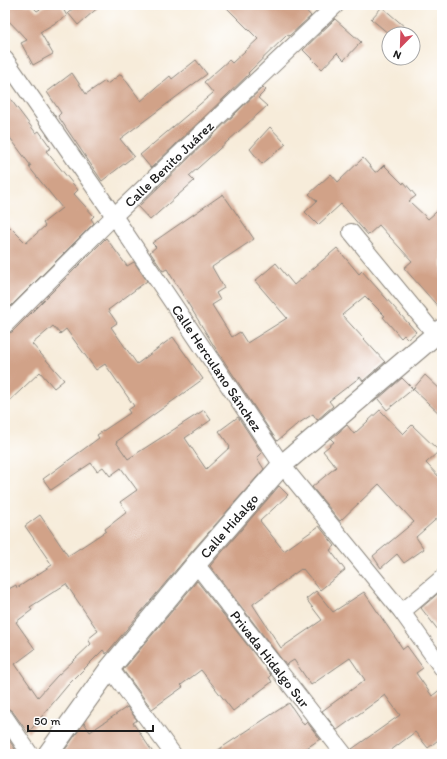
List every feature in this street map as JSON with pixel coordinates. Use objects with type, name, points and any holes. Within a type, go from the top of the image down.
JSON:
[{"type":"street","name":"Calle Benito Juárez","points":[[5,326],[114,216],[336,5]]},
{"type":"street","name":"Calle Herculano Sánchez","points":[[5,59],[114,216],[282,465],[402,612],[442,668]]},
{"type":"street","points":[[351,232],[439,331]]},
{"type":"street","name":"Calle Hidalgo","points":[[48,754],[110,668],[196,564],[282,465],[439,331]]},
{"type":"street","name":"Privada Hidalgo Sur","points":[[196,564],[344,754]]},
{"type":"street","points":[[402,612],[442,578]]},
{"type":"street","points":[[110,668],[173,754]]},
{"type":"street","points":[[5,717],[30,754]]},
{"type":"building","points":[[5,5],[31,5],[37,11],[47,5],[61,5],[67,16],[40,32],[53,54],[33,65],[21,43],[27,40],[5,17]]},
{"type":"building","points":[[77,5],[101,5],[78,25],[68,13]]},
{"type":"building","points":[[224,5],[301,5],[311,16],[289,36],[287,35],[248,73],[249,74],[151,168],[140,155],[213,93],[204,82],[229,60],[232,63],[258,39]]},
{"type":"building","points":[[382,7],[404,26],[381,26],[381,27],[371,19]]},
{"type":"building","points":[[335,19],[361,42],[344,60],[337,53],[322,69],[303,50]]},
{"type":"building","points":[[196,60],[207,74],[120,139],[134,156],[102,181],[58,116],[61,113],[47,92],[72,73],[86,94],[105,81],[107,84],[121,74],[141,101],[170,76],[172,79]]},
{"type":"building","points":[[263,87],[266,90],[258,98],[267,106],[189,176],[194,181],[150,220],[138,207]]},
{"type":"building","points":[[5,92],[36,133],[39,131],[51,148],[46,151],[78,190],[74,194],[94,216],[91,219],[94,223],[5,312],[5,222],[26,243],[45,226],[43,223],[62,208],[29,167],[31,166],[5,131]]},
{"type":"building","points":[[270,127],[286,144],[262,164],[250,149]]},
{"type":"building","points":[[363,158],[375,172],[377,172],[384,165],[403,184],[404,182],[416,196],[409,201],[428,219],[442,207],[442,311],[404,268],[412,261],[379,225],[368,235],[341,204],[318,225],[305,212],[317,201],[309,194],[331,174],[338,182]]},
{"type":"building","points":[[223,194],[254,239],[212,267],[224,288],[216,293],[220,300],[212,305],[232,337],[240,332],[247,343],[287,318],[255,281],[276,263],[294,285],[337,248],[359,274],[362,271],[416,332],[408,339],[404,335],[401,338],[383,317],[385,316],[365,296],[342,315],[385,362],[363,381],[360,377],[329,401],[333,406],[317,420],[313,414],[296,425],[277,441],[214,346],[167,269],[163,271],[150,252],[156,247],[152,243]]},
{"type":"building","points":[[106,238],[127,266],[134,262],[147,281],[108,310],[117,323],[111,327],[137,364],[173,337],[203,379],[116,442],[128,459],[204,410],[211,420],[185,438],[206,469],[230,447],[219,431],[238,417],[262,453],[257,458],[264,469],[187,557],[106,654],[103,650],[68,685],[28,733],[13,712],[5,708],[5,591],[16,585],[17,588],[52,565],[25,526],[40,515],[68,556],[106,531],[105,529],[127,512],[120,502],[137,490],[121,468],[110,476],[103,467],[97,471],[91,463],[51,490],[43,479],[99,438],[97,435],[130,413],[128,410],[134,406],[105,364],[96,370],[66,329],[60,334],[53,326],[32,344],[64,380],[54,388],[40,372],[5,405],[5,334],[12,332]],"holes":[[[66,584],[98,631],[88,639],[91,644],[57,676],[38,697],[15,664],[35,649],[16,622],[32,610],[30,607]]]},
{"type":"building","points":[[425,375],[442,391],[442,416],[413,389]]},
{"type":"building","points":[[402,378],[413,389],[387,410],[378,399]]},
{"type":"building","points":[[380,410],[403,434],[412,425],[439,451],[426,463],[442,480],[442,514],[416,537],[424,549],[404,563],[397,554],[381,568],[373,556],[414,522],[379,484],[340,521],[312,487],[336,467],[323,451],[334,442],[331,439],[347,425],[354,434]]},
{"type":"building","points":[[279,486],[288,495],[260,521],[284,551],[319,526],[335,546],[330,550],[345,570],[320,590],[303,569],[301,569],[253,605],[281,648],[322,620],[306,599],[316,591],[333,612],[364,592],[403,649],[407,646],[423,668],[416,673],[432,696],[442,688],[442,737],[428,748],[415,732],[386,754],[353,754],[352,749],[400,715],[385,695],[337,730],[322,711],[365,680],[350,658],[311,685],[294,660],[286,665],[210,566]]},
{"type":"building","points":[[197,581],[271,675],[269,677],[272,682],[233,711],[201,670],[181,685],[183,687],[152,709],[123,670]]},
{"type":"building","points":[[442,590],[442,635],[421,608]]},
{"type":"building","points":[[289,703],[304,725],[307,722],[320,739],[298,754],[212,754]]},
{"type":"building","points":[[127,707],[137,720],[133,723],[154,754],[62,754],[84,723],[90,732]]},
{"type":"building","points":[[5,734],[15,749],[11,754],[5,754]]}]
